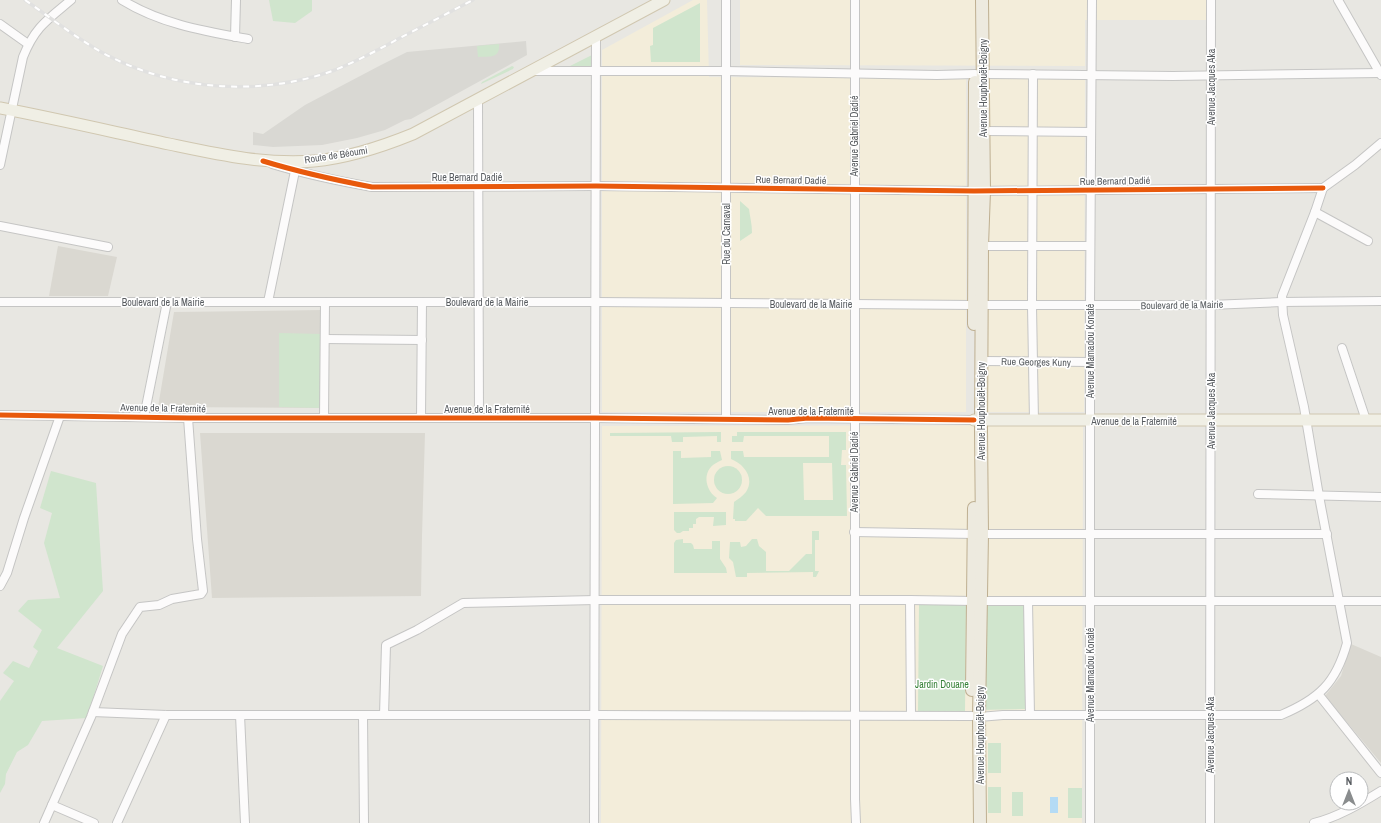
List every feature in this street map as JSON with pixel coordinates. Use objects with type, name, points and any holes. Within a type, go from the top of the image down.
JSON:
[{"type":"highway","name":"Avenue Houphouët-Boigny","points":[[974,0],[983,132],[979,191],[982,246],[978,305],[981,361],[978,420]]},
{"type":"highway","name":"Avenue Houphouët-Boigny","points":[[972,823],[976,717],[979,74],[982,0]]},
{"type":"highway","name":"Avenue Houphouët-Boigny","points":[[976,717],[980,823]]},
{"type":"main road","name":"Route de Béoumi","points":[[5,109],[192,149],[263,161],[314,161],[354,154],[384,146],[413,134],[664,0]]},
{"type":"main road","name":"Avenue de la Fraternité","points":[[978,420],[1381,420]]},
{"type":"street","points":[[0,165],[5,109],[28,44],[40,26],[71,0]]},
{"type":"street","points":[[122,0],[132,6],[173,23],[207,32],[248,39]]},
{"type":"street","points":[[235,37],[236,0]]},
{"type":"street","name":"Rue du Carnaval","points":[[726,0],[726,419]]},
{"type":"street","name":"Avenue Gabriel Dadié","points":[[855,0],[854,715],[856,823]]},
{"type":"street","name":"Avenue Mamadou Konaté","points":[[1090,823],[1090,246],[1092,0]]},
{"type":"street","name":"Avenue Jacques Aka","points":[[1210,823],[1211,0]]},
{"type":"street","points":[[532,71],[596,70],[1211,76],[1380,74],[1338,0]]},
{"type":"street","points":[[0,24],[28,44]]},
{"type":"street","points":[[594,823],[596,36]]},
{"type":"street","points":[[1033,74],[1032,306],[1034,420]]},
{"type":"street","points":[[478,100],[479,418]]},
{"type":"street","points":[[983,132],[1091,132]]},
{"type":"street","points":[[93,712],[166,715],[911,715],[976,717],[1030,715],[1281,715],[1301,707],[1329,684],[1343,658],[1347,643],[1319,496],[1307,420],[1283,315],[1282,302],[1284,292],[1323,188],[1381,144]]},
{"type":"street","name":"Rue Bernard Dadié","points":[[263,161],[336,181],[372,187],[596,186],[979,191],[1323,188]]},
{"type":"street","points":[[268,302],[295,171]]},
{"type":"street","points":[[1315,212],[1368,240]]},
{"type":"street","points":[[0,226],[108,247]]},
{"type":"street","points":[[982,246],[1090,246]]},
{"type":"street","name":"Boulevard de la Mairie","points":[[0,302],[596,302],[1090,306],[1381,301]]},
{"type":"street","points":[[144,417],[167,302]]},
{"type":"street","points":[[324,418],[325,302]]},
{"type":"street","points":[[421,418],[422,302]]},
{"type":"street","points":[[325,339],[422,340]]},
{"type":"street","points":[[1342,348],[1366,420]]},
{"type":"street","name":"Rue Georges Kuny","points":[[981,361],[1090,362]]},
{"type":"street","name":"Avenue de la Fraternité","points":[[0,415],[188,418],[595,418],[788,420],[808,418],[854,420],[978,420]]},
{"type":"street","points":[[0,586],[7,573],[24,518],[60,416]]},
{"type":"street","points":[[44,823],[93,712],[122,634],[140,607],[159,605],[172,598],[201,594],[203,591],[197,539],[188,418]]},
{"type":"street","points":[[1258,494],[1381,497]]},
{"type":"street","points":[[854,532],[978,534],[1327,534]]},
{"type":"street","points":[[384,715],[386,646],[463,603],[595,600],[1381,600]]},
{"type":"street","points":[[910,600],[911,715]]},
{"type":"street","points":[[1028,601],[1030,715]]},
{"type":"street","points":[[1318,694],[1381,773]]},
{"type":"street","points":[[117,823],[166,715]]},
{"type":"street","points":[[240,715],[245,823]]},
{"type":"street","points":[[364,715],[364,823]]},
{"type":"street","points":[[1314,823],[1322,822],[1358,806],[1381,791]]},
{"type":"street","points":[[52,805],[94,823]]},
{"type":"shaded area","points":[[693,0],[707,0],[709,77],[966,78],[966,412],[602,412],[602,50]]},
{"type":"shaded area","points":[[740,0],[1206,0],[1206,20],[1085,20],[1085,66],[740,65]]},
{"type":"shaded area","points":[[526,41],[527,55],[411,119],[405,120],[385,130],[357,138],[322,145],[273,147],[253,145],[253,132],[263,134],[305,105],[407,52]]},
{"type":"shaded area","points":[[978,78],[1085,78],[1084,412],[977,412]]},
{"type":"shaded area","points":[[58,246],[117,257],[108,296],[49,296]]},
{"type":"shaded area","points":[[323,310],[320,408],[158,407],[174,312]]},
{"type":"shaded area","points":[[1083,425],[1082,823],[601,823],[602,426]]},
{"type":"shaded area","points":[[200,433],[425,433],[422,596],[212,598]]},
{"type":"shaded area","points":[[1351,644],[1381,657],[1381,763],[1325,696],[1341,676]]},
{"type":"green space","points":[[269,0],[312,0],[312,11],[295,23],[273,21]]},
{"type":"green space","points":[[700,3],[700,62],[651,62],[650,46],[653,45],[653,28]]},
{"type":"green space","points":[[499,44],[498,52],[493,56],[478,57],[477,46]]},
{"type":"green space","points":[[592,55],[592,67],[568,67]]},
{"type":"green space","points":[[512,66],[514,67],[513,69],[481,84],[482,82]]},
{"type":"green space","points":[[740,201],[749,209],[752,233],[740,241]]},
{"type":"green space","points":[[279,333],[322,334],[320,408],[279,407]]},
{"type":"green space","points":[[721,432],[721,442],[717,442],[717,436],[683,437],[683,442],[672,442],[671,436],[610,436],[610,433]]},
{"type":"green space","points":[[737,432],[846,432],[846,450],[842,450],[841,465],[846,465],[847,516],[766,516],[758,508],[746,521],[735,521],[735,519],[733,519],[734,502],[746,492],[749,477],[747,472],[740,464],[731,459],[731,451],[743,451],[744,457],[829,457],[829,436],[744,436],[743,442],[732,442],[732,436],[737,436]],"holes":[[[803,463],[832,463],[833,500],[804,500]]]},
{"type":"green space","points":[[673,451],[681,451],[681,458],[711,457],[711,451],[720,451],[722,460],[713,465],[707,473],[708,487],[717,498],[713,503],[673,504]]},
{"type":"green space","points":[[728,466],[738,470],[742,480],[738,490],[728,494],[718,490],[714,480],[718,470]]},
{"type":"green space","points":[[51,471],[96,483],[103,591],[57,648],[103,666],[87,718],[42,721],[28,745],[17,752],[6,774],[5,784],[0,793],[0,701],[14,681],[3,673],[13,661],[29,668],[38,651],[33,647],[42,630],[18,611],[28,600],[60,598],[44,543],[52,513],[40,508]]},
{"type":"green space","points":[[674,512],[726,512],[726,525],[713,526],[714,517],[699,517],[696,519],[696,524],[693,524],[693,528],[689,528],[689,531],[677,533],[674,530]]},
{"type":"green space","points":[[812,531],[819,531],[819,540],[815,540],[815,571],[819,571],[816,577],[813,577],[813,572],[747,573],[747,577],[736,577],[733,562],[729,558],[730,542],[740,542],[741,547],[746,546],[752,539],[757,539],[759,546],[766,552],[766,571],[789,571],[806,554],[812,554]]},
{"type":"green space","points":[[683,539],[683,543],[691,543],[694,549],[712,549],[712,541],[720,541],[720,559],[726,568],[727,573],[674,573],[674,543],[676,540]]},
{"type":"green space","name":"Jardin Douane","points":[[919,605],[966,605],[965,711],[918,711]]},
{"type":"green space","name":"Jardin Douane","points":[[979,606],[1025,606],[1026,709],[979,710]]},
{"type":"green space","points":[[988,743],[1001,743],[1001,773],[988,773]]},
{"type":"green space","points":[[988,787],[1001,787],[1001,813],[988,813]]},
{"type":"green space","points":[[1068,788],[1082,788],[1082,818],[1068,818]]},
{"type":"green space","points":[[1012,792],[1023,792],[1023,816],[1012,816]]},
{"type":"water","points":[[1050,797],[1058,797],[1058,813],[1050,813]]},
{"type":"railway","points":[[25,0],[93,47],[130,66],[158,75],[188,82],[218,86],[248,87],[307,79],[335,70],[473,0]]},
{"type":"cycle path","points":[[263,161],[317,176],[372,187],[596,186],[974,191],[1323,188]]},
{"type":"cycle path","points":[[0,415],[188,418],[595,418],[788,420],[808,418],[974,420]]}]
